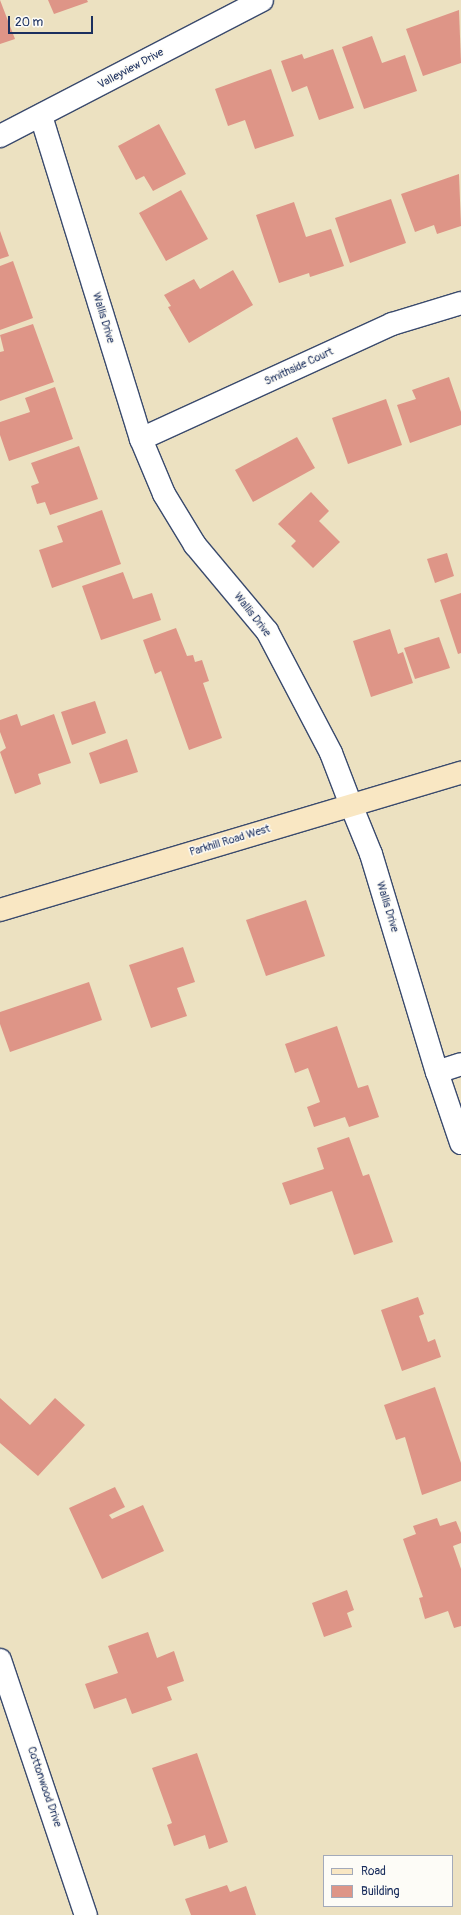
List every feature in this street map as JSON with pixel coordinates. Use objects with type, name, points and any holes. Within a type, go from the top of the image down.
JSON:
[{"type":"main road","name":"Parkhill Road West","points":[[0,910],[461,773]]},
{"type":"street","name":"Valleyview Drive","points":[[0,136],[262,0]]},
{"type":"street","name":"Wallis Drive","points":[[41,116],[141,440],[164,494],[195,545],[267,631],[331,753],[371,854],[437,1072],[461,1143]]},
{"type":"street","name":"Smithside Court","points":[[141,440],[392,324],[461,303]]},
{"type":"street","points":[[437,1072],[461,1064]]},
{"type":"street","name":"Cottonwood Drive","points":[[0,1660],[86,1915]]},
{"type":"building","points":[[0,0],[15,39],[0,44]]},
{"type":"building","points":[[48,0],[87,0],[88,2],[54,14]]},
{"type":"building","points":[[459,10],[461,63],[423,76],[406,29]]},
{"type":"building","points":[[372,36],[382,63],[405,55],[417,91],[364,109],[342,47]]},
{"type":"building","points":[[333,49],[354,108],[319,120],[307,86],[292,92],[281,61],[302,54],[304,59]]},
{"type":"building","points":[[271,69],[294,136],[255,149],[245,120],[228,126],[215,89]]},
{"type":"building","points":[[159,124],[186,174],[153,191],[144,176],[136,180],[118,146]]},
{"type":"building","points":[[459,174],[461,226],[437,234],[434,225],[415,232],[401,194]]},
{"type":"building","points":[[181,190],[208,239],[166,261],[139,213]]},
{"type":"building","points":[[391,199],[406,243],[350,263],[335,218]]},
{"type":"building","points":[[294,202],[306,237],[331,229],[344,266],[310,277],[309,273],[279,283],[256,215]]},
{"type":"building","points":[[0,231],[9,256],[0,259]]},
{"type":"building","points":[[13,261],[33,318],[0,330],[0,266]]},
{"type":"building","points":[[233,270],[253,305],[189,343],[168,307],[171,306],[164,295],[194,279],[200,289]]},
{"type":"building","points":[[33,324],[54,382],[0,401],[0,352],[4,351],[0,335]]},
{"type":"building","points":[[449,377],[461,412],[461,425],[410,443],[397,405],[416,399],[412,390]]},
{"type":"building","points":[[55,387],[73,439],[9,461],[0,435],[0,422],[30,412],[25,398]]},
{"type":"building","points":[[386,399],[402,445],[348,464],[332,418]]},
{"type":"building","points":[[297,437],[315,468],[253,502],[235,470]]},
{"type":"building","points":[[79,446],[98,499],[50,515],[45,502],[37,504],[31,486],[39,483],[31,463]]},
{"type":"building","points":[[311,492],[329,511],[319,521],[340,542],[313,568],[291,546],[296,541],[278,524]]},
{"type":"building","points":[[102,510],[121,564],[52,588],[39,550],[63,542],[57,526]]},
{"type":"building","points":[[447,553],[454,576],[435,583],[427,559]]},
{"type":"building","points":[[123,572],[133,599],[152,593],[161,620],[101,640],[82,586]]},
{"type":"building","points":[[461,593],[461,653],[458,654],[440,600]]},
{"type":"building","points":[[176,628],[187,656],[193,655],[195,662],[202,660],[209,681],[203,683],[222,738],[189,750],[161,671],[155,674],[143,640]]},
{"type":"building","points":[[390,629],[398,654],[403,652],[413,683],[371,697],[353,641]]},
{"type":"building","points":[[439,637],[450,668],[415,679],[404,648]]},
{"type":"building","points":[[95,701],[106,733],[72,745],[61,712]]},
{"type":"building","points":[[17,714],[21,726],[54,714],[71,763],[38,774],[41,784],[15,794],[0,752],[6,748],[0,732],[0,720]]},
{"type":"building","points":[[127,739],[138,772],[100,784],[89,753]]},
{"type":"building","points":[[306,900],[325,956],[266,976],[246,920]]},
{"type":"building","points":[[183,947],[195,982],[177,988],[187,1016],[151,1028],[129,965]]},
{"type":"building","points":[[89,982],[102,1020],[10,1052],[0,1024],[0,1012]]},
{"type":"building","points":[[337,1026],[358,1088],[368,1085],[379,1117],[349,1127],[345,1117],[314,1127],[307,1107],[320,1102],[308,1068],[295,1073],[285,1044]]},
{"type":"building","points":[[349,1137],[363,1176],[369,1174],[393,1242],[354,1255],[332,1191],[290,1205],[282,1183],[324,1169],[317,1148]]},
{"type":"building","points":[[418,1297],[424,1314],[419,1316],[428,1342],[435,1339],[441,1357],[402,1371],[381,1310]]},
{"type":"building","points":[[435,1387],[461,1463],[461,1481],[422,1495],[405,1437],[396,1440],[384,1405]]},
{"type":"building","points":[[0,1398],[30,1425],[55,1398],[85,1425],[38,1476],[0,1443]]},
{"type":"building","points":[[115,1487],[125,1507],[109,1515],[112,1519],[143,1505],[164,1551],[102,1579],[69,1508]]},
{"type":"building","points":[[437,1518],[440,1526],[456,1521],[461,1533],[461,1543],[453,1546],[461,1569],[461,1626],[454,1628],[448,1611],[425,1619],[419,1598],[423,1597],[403,1539],[416,1534],[413,1526]]},
{"type":"building","points":[[347,1590],[354,1610],[347,1613],[352,1627],[324,1637],[312,1603]]},
{"type":"building","points":[[148,1632],[157,1658],[174,1651],[184,1681],[167,1687],[172,1700],[132,1714],[126,1698],[94,1709],[85,1684],[118,1673],[108,1646]]},
{"type":"building","points":[[197,1753],[228,1842],[209,1849],[205,1835],[174,1846],[167,1825],[172,1823],[152,1768]]},
{"type":"building","points":[[227,1885],[230,1892],[246,1886],[256,1915],[191,1915],[185,1899]]}]
